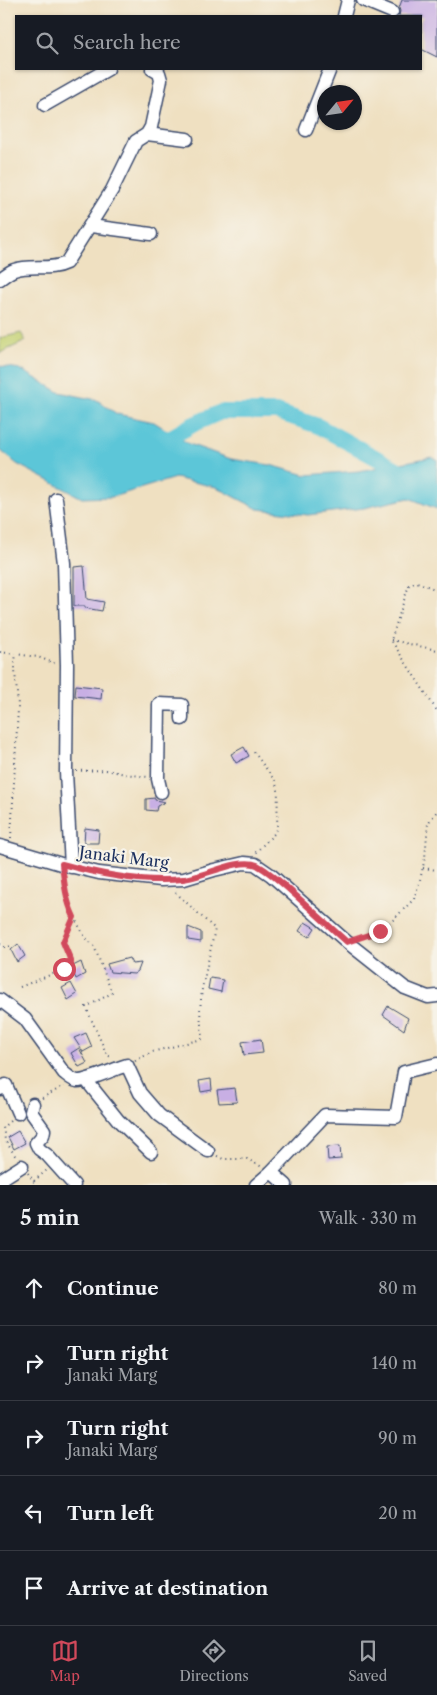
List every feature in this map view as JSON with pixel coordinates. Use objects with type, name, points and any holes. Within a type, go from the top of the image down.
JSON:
[{"type":"street","points":[[344,15],[348,0]]},
{"type":"street","points":[[363,0],[392,12]]},
{"type":"street","points":[[45,105],[106,70]]},
{"type":"street","points":[[0,279],[14,270],[57,267],[66,263],[112,190],[136,140],[147,134],[151,127],[161,80],[159,73],[154,70]]},
{"type":"street","points":[[306,130],[330,70]]},
{"type":"street","points":[[147,134],[187,138]]},
{"type":"street","points":[[91,226],[151,234]]},
{"type":"street","points":[[56,499],[64,563],[67,665],[66,865]]},
{"type":"street","points":[[161,792],[158,779],[159,704],[182,705],[182,719]]},
{"type":"street","name":"Janaki Marg","points":[[4,848],[99,872],[161,880],[184,879],[244,863]]},
{"type":"street","points":[[244,863],[255,864],[272,875],[347,942],[405,988],[428,997],[437,996]]},
{"type":"street","points":[[0,1000],[25,1019],[64,1073],[78,1081],[86,1080],[127,1065],[140,1093],[159,1114],[208,1151]]},
{"type":"street","points":[[256,1185],[271,1172],[325,1115],[396,1116],[404,1072],[437,1064]]},
{"type":"street","points":[[86,1080],[118,1120],[150,1152]]},
{"type":"street","points":[[0,1089],[6,1085],[18,1113]]},
{"type":"street","points":[[32,1104],[31,1112],[44,1130],[43,1135],[36,1143],[39,1149],[54,1162],[74,1185]]},
{"type":"street","points":[[0,1180],[22,1166]]},
{"type":"street","points":[[271,1172],[286,1185]]},
{"type":"path","points":[[391,640],[409,585],[417,582],[437,590]]},
{"type":"path","points":[[391,640],[437,650]]},
{"type":"path","points":[[391,640],[437,711]]},
{"type":"path","points":[[0,652],[38,657],[54,663],[67,665]]},
{"type":"path","points":[[4,848],[12,829],[18,709],[18,692],[14,666],[16,654]]},
{"type":"path","points":[[244,863],[274,834],[277,827],[277,785],[254,752]]},
{"type":"path","points":[[66,772],[106,770],[158,779]]},
{"type":"path","points":[[347,942],[380,931],[414,899],[423,868],[428,823],[437,810]]},
{"type":"path","points":[[66,865],[66,892],[70,909],[85,937],[94,946],[112,993],[86,1007],[107,1055],[127,1065],[152,1052],[202,1039],[200,1010],[202,989],[215,929],[161,880]]},
{"type":"path","points":[[423,868],[437,870]]},
{"type":"path","points":[[20,988],[64,969],[71,964],[63,942],[74,917]]},
{"type":"path","points":[[0,944],[4,947],[14,946]]},
{"type":"path","points":[[0,1130],[3,1127]]},
{"type":"path","points":[[208,1151],[223,1159],[246,1159],[271,1172]]},
{"type":"path","points":[[34,1181],[54,1162]]},
{"type":"green space","points":[[21,333],[26,341],[0,353],[0,338]]},
{"type":"water","points":[[0,366],[20,369],[59,392],[97,400],[117,414],[154,422],[189,444],[231,459],[270,465],[306,475],[359,471],[432,457],[437,460],[437,509],[409,498],[364,508],[308,515],[258,509],[216,487],[175,478],[112,497],[82,498],[17,464],[0,450]]},
{"type":"building","points":[[402,0],[437,0],[437,57],[422,50],[423,16],[399,15]]},
{"type":"building","points":[[84,566],[87,599],[104,602],[102,611],[85,608],[85,606],[74,606],[74,567]]},
{"type":"building","points":[[76,685],[102,688],[101,699],[75,696]]},
{"type":"building","points":[[244,747],[249,756],[236,763],[231,754]]},
{"type":"building","points":[[155,798],[155,800],[165,802],[157,806],[156,811],[146,810],[146,799]]},
{"type":"building","points":[[85,828],[99,830],[98,843],[84,843]]},
{"type":"building","points":[[305,922],[315,928],[309,937],[299,931]]},
{"type":"building","points":[[188,927],[201,932],[201,942],[188,940]]},
{"type":"building","points":[[18,944],[25,956],[17,962],[11,950]]},
{"type":"building","points":[[129,958],[132,964],[141,963],[138,971],[134,974],[110,972],[107,964]]},
{"type":"building","points":[[81,962],[85,974],[76,979],[71,967]]},
{"type":"building","points":[[210,978],[223,980],[221,992],[208,989]]},
{"type":"building","points":[[71,983],[77,994],[68,1000],[62,988]]},
{"type":"building","points":[[388,1006],[408,1018],[404,1030],[383,1015]]},
{"type":"building","points":[[86,1033],[92,1047],[83,1052],[74,1038]]},
{"type":"building","points":[[261,1039],[263,1053],[244,1055],[242,1042]]},
{"type":"building","points":[[79,1048],[87,1063],[79,1067],[71,1053]]},
{"type":"building","points":[[211,1079],[212,1090],[201,1092],[199,1081]]},
{"type":"building","points":[[235,1088],[237,1102],[219,1103],[217,1090]]},
{"type":"building","points":[[18,1131],[25,1143],[14,1149],[8,1137]]},
{"type":"building","points":[[340,1146],[341,1159],[328,1160],[327,1147]]},
{"type":"waterway","points":[[159,448],[166,440],[194,424],[221,412],[277,412],[318,426],[437,491]]},
{"type":"route","points":[[64,969],[71,964],[71,961],[63,942],[74,917],[63,881],[62,864],[99,872],[161,880],[184,879],[244,863],[255,864],[272,875],[347,942],[380,931]]}]
